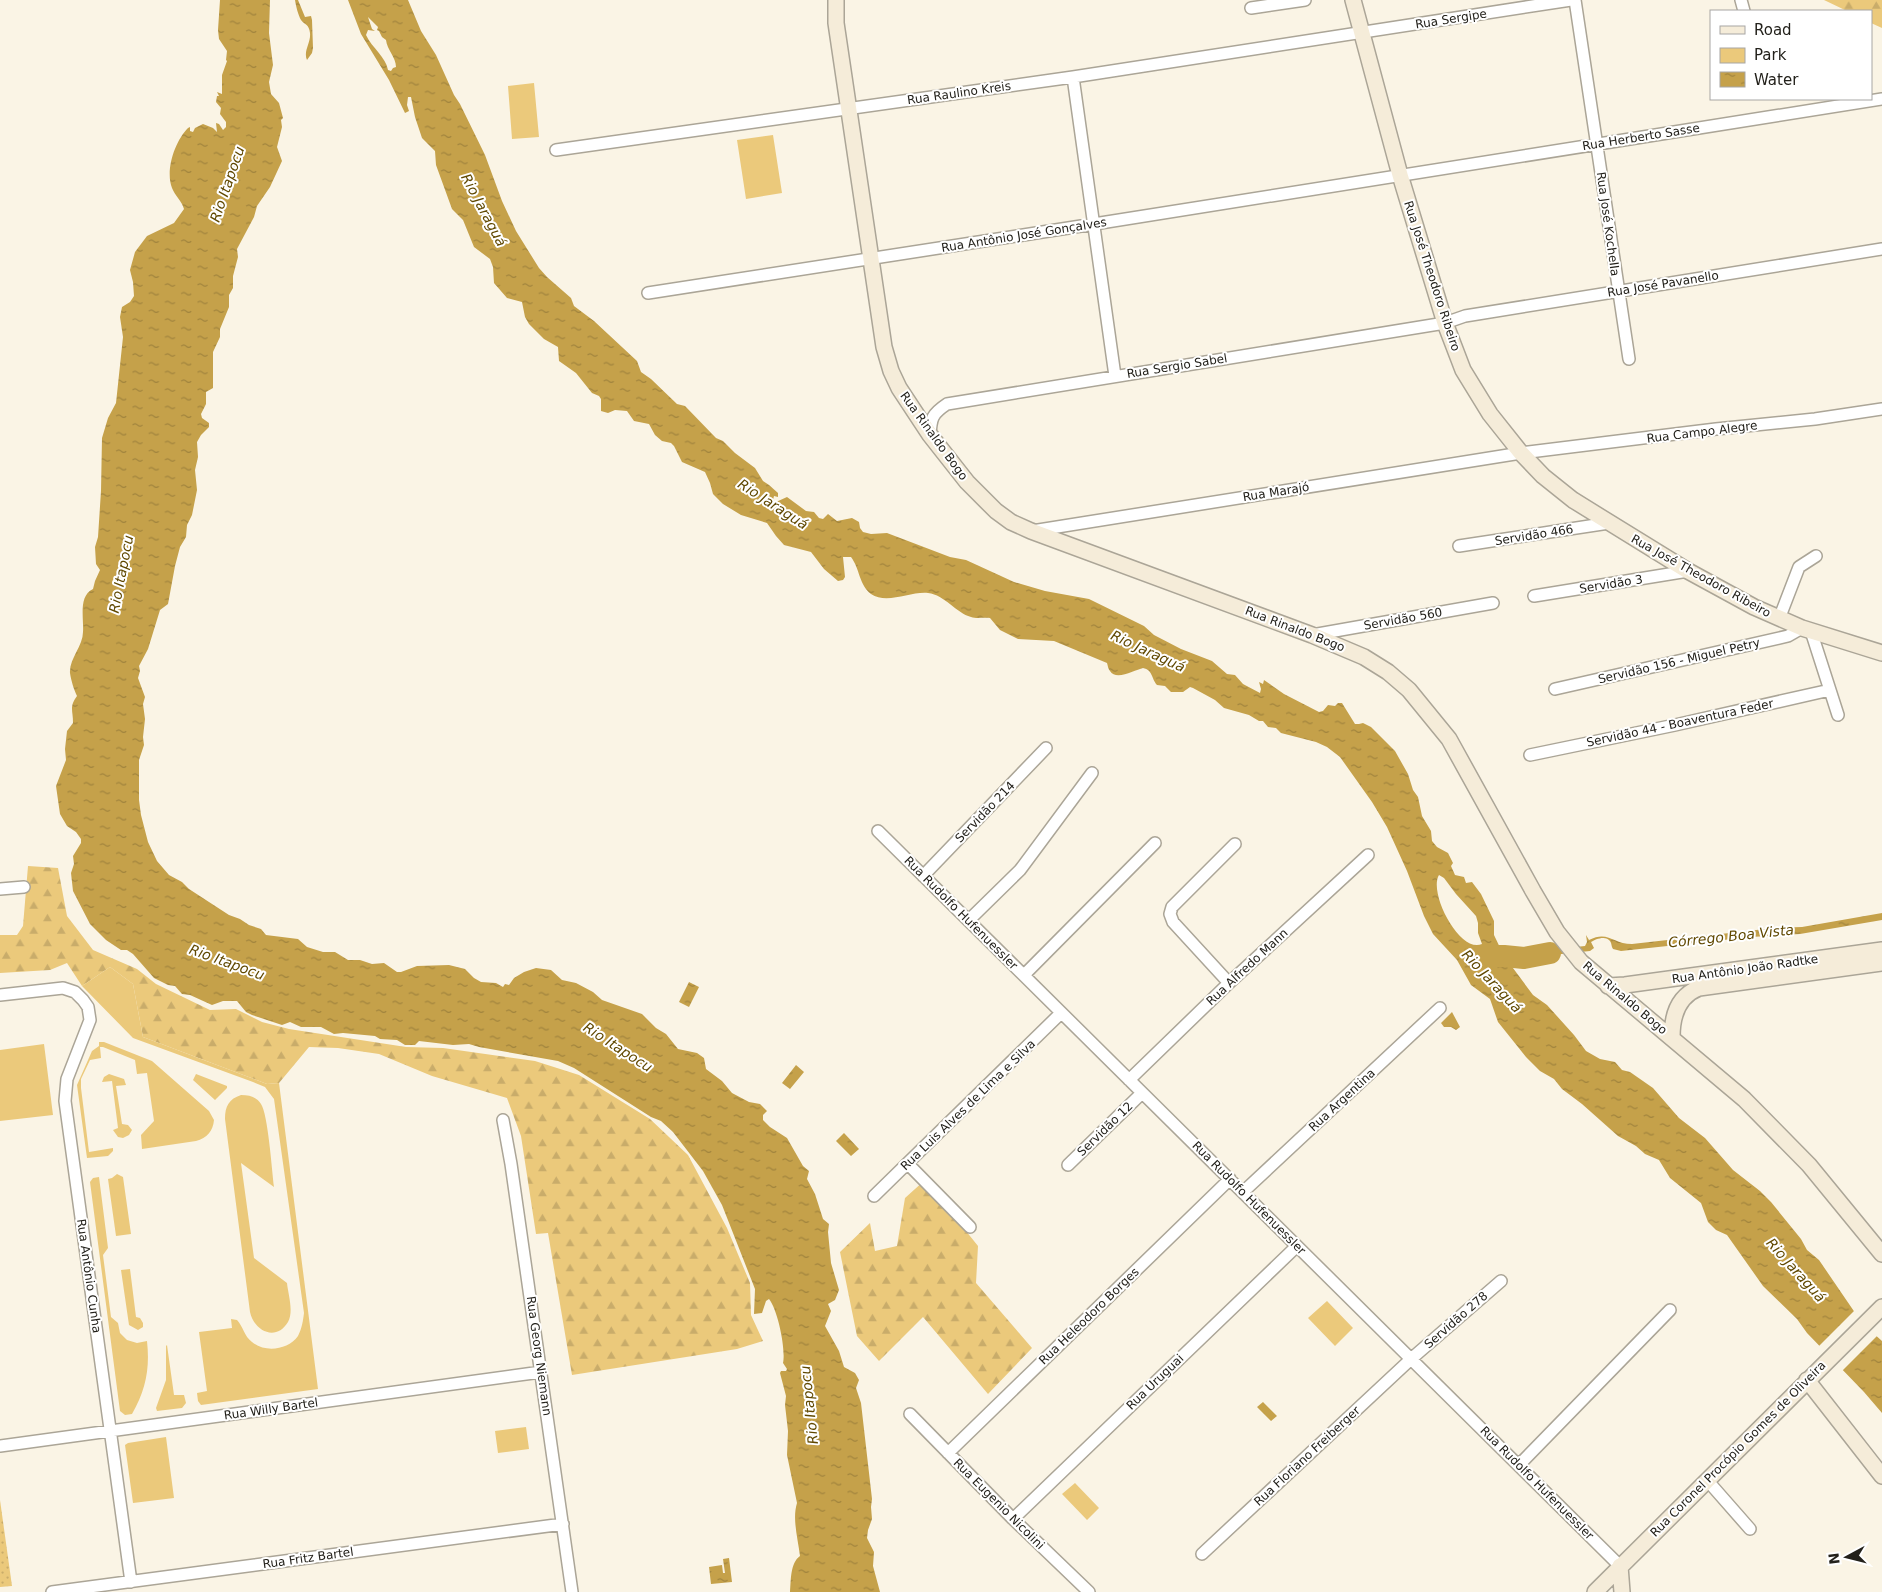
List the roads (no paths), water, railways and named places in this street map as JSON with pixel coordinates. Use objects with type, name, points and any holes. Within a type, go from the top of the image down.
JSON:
[{"type":"main road","name":"Rua Rinaldo Bogo","points":[[836,0],[836,23],[884,347],[891,371],[899,388],[930,435],[967,482],[996,511],[1011,522],[1030,531],[1312,635],[1364,657],[1388,672],[1409,690],[1428,711],[1449,740],[1557,932],[1581,962],[1744,1099],[1809,1165],[1882,1253]]},
{"type":"main road","name":"Rua José Theodoro Ribeiro","points":[[1353,0],[1400,175],[1444,323],[1463,370],[1490,414],[1521,453],[1543,476],[1572,500],[1688,571],[1779,619],[1806,630],[1882,653]]},
{"type":"main road","name":"Rua Antônio João Radtke","points":[[1608,986],[1882,950]]},
{"type":"main road","name":"Rua Antônio João Radtke","points":[[1672,1037],[1675,1013],[1684,998],[1691,991],[1699,988],[1882,963]]},
{"type":"main road","name":"Rua Coronel Procópio Gomes de Oliveira","points":[[1595,1592],[1882,1307]]},
{"type":"main road","points":[[1807,1380],[1882,1476]]},
{"type":"main road","points":[[1620,1566],[1622,1592]]},
{"type":"street","points":[[1252,8],[1305,0]]},
{"type":"street","name":"Rua Sergipe","points":[[1361,33],[1570,0]]},
{"type":"street","name":"Rua José Kochella","points":[[1574,0],[1629,359]]},
{"type":"street","name":"Rua Raulino Kreis","points":[[556,150],[1073,77],[1361,33]]},
{"type":"street","points":[[1073,77],[1115,376]]},
{"type":"street","name":"Rua Herberto Sasse","points":[[1400,175],[1882,99]]},
{"type":"street","name":"Rua Antônio José Gonçalves","points":[[648,293],[1400,175]]},
{"type":"street","name":"Rua José Pavanello","points":[[1444,323],[1465,316],[1882,249]]},
{"type":"street","name":"Rua Sergio Sabel","points":[[930,435],[931,421],[936,411],[947,404],[1444,323]]},
{"type":"street","name":"Rua Campo Alegre","points":[[1521,453],[1815,420],[1882,409]]},
{"type":"street","name":"Rua Marajó","points":[[1030,531],[1521,453]]},
{"type":"street","name":"Servidão 466","points":[[1459,546],[1609,523]]},
{"type":"street","points":[[1779,619],[1799,567],[1816,556]]},
{"type":"street","name":"Servidão 3","points":[[1534,596],[1688,571]]},
{"type":"street","name":"Servidão 560","points":[[1312,635],[1494,603]]},
{"type":"street","points":[[1806,630],[1838,715]]},
{"type":"street","name":"Servidão 156 - Miguel Petry","points":[[1555,689],[1788,636],[1806,630]]},
{"type":"street","name":"Servidão 44 - Boaventura Feder","points":[[1530,755],[1830,690]]},
{"type":"street","name":"Servidão 214","points":[[924,876],[1046,748]]},
{"type":"street","points":[[969,920],[1020,870],[1092,773]]},
{"type":"street","name":"Rua Rudolfo Hufenuessler","points":[[878,831],[1620,1566]]},
{"type":"street","points":[[1024,975],[1155,843]]},
{"type":"street","points":[[1229,983],[1173,922],[1170,914],[1172,907],[1235,844]]},
{"type":"street","name":"Rua Alfredo Mann","points":[[1129,1080],[1229,983],[1368,855]]},
{"type":"street","points":[[0,889],[24,887]]},
{"type":"street","name":"Rua Antônio Cunha","points":[[0,995],[62,988],[75,992],[84,1000],[88,1007],[90,1020],[67,1079],[65,1102],[131,1582]]},
{"type":"street","name":"Rua Argentina","points":[[1243,1192],[1440,1008]]},
{"type":"street","name":"Rua Luis Alves de Lima e Silva","points":[[874,1196],[1061,1013]]},
{"type":"street","name":"Servidão 12","points":[[1068,1164],[1142,1093]]},
{"type":"street","name":"Rua Georg Niemann","points":[[502,1120],[511,1164],[572,1592]]},
{"type":"street","points":[[908,1164],[970,1227]]},
{"type":"street","name":"Rua Heleodoro Borges","points":[[948,1453],[1230,1180]]},
{"type":"street","name":"Rua Uruguai","points":[[1013,1519],[1297,1246]]},
{"type":"street","name":"Servidão 278","points":[[1411,1359],[1501,1281]]},
{"type":"street","points":[[1519,1465],[1670,1310]]},
{"type":"street","name":"Rua Floriano Freiberger","points":[[1202,1554],[1411,1359]]},
{"type":"street","name":"Rua Willy Bartel","points":[[0,1446],[541,1372]]},
{"type":"street","name":"Rua Eugenio Nicolini","points":[[910,1414],[1013,1519],[1089,1592]]},
{"type":"street","points":[[1707,1480],[1750,1529]]},
{"type":"street","name":"Rua Fritz Bartel","points":[[52,1592],[563,1524]]},
{"type":"water","name":"Rio Itapocu","points":[[220,0],[270,0],[269,33],[273,65],[269,82],[271,94],[279,103],[283,118],[281,120],[282,127],[277,147],[282,161],[270,187],[257,206],[254,217],[237,249],[238,257],[233,276],[233,288],[229,295],[229,307],[220,329],[220,337],[213,352],[213,388],[206,392],[206,404],[201,414],[202,418],[209,423],[209,427],[197,442],[198,457],[195,470],[197,490],[192,515],[187,525],[186,537],[180,547],[168,604],[160,610],[148,649],[139,666],[138,678],[145,697],[143,704],[145,719],[144,745],[139,760],[139,800],[148,842],[157,861],[169,875],[229,915],[261,929],[266,935],[298,939],[307,947],[323,952],[335,952],[348,960],[360,960],[372,964],[384,963],[397,972],[417,966],[449,965],[465,969],[481,982],[496,983],[503,987],[505,984],[509,985],[514,978],[524,972],[536,968],[551,970],[562,980],[576,983],[593,992],[602,1000],[642,1014],[656,1028],[666,1034],[678,1049],[697,1053],[704,1058],[706,1069],[722,1081],[732,1093],[749,1102],[760,1104],[767,1111],[763,1115],[763,1120],[787,1138],[803,1166],[809,1171],[807,1179],[815,1194],[823,1219],[829,1224],[831,1263],[839,1290],[835,1300],[828,1304],[831,1311],[825,1326],[839,1351],[844,1367],[855,1373],[859,1380],[856,1388],[861,1403],[872,1499],[872,1519],[867,1538],[874,1552],[873,1566],[880,1592],[790,1592],[794,1563],[800,1556],[795,1522],[797,1503],[787,1455],[786,1396],[780,1373],[787,1369],[783,1363],[784,1357],[778,1321],[769,1299],[766,1301],[762,1313],[754,1314],[755,1289],[722,1205],[703,1171],[673,1132],[661,1121],[651,1117],[574,1068],[558,1061],[469,1044],[453,1045],[419,1041],[415,1045],[405,1045],[397,1040],[380,1039],[375,1036],[334,1034],[321,1027],[301,1027],[290,1022],[282,1025],[246,1012],[237,1001],[223,1001],[212,1005],[190,995],[182,994],[175,986],[168,985],[154,978],[133,954],[127,950],[121,950],[106,940],[90,924],[73,891],[71,873],[74,864],[73,856],[81,843],[81,839],[76,832],[67,826],[60,814],[56,786],[66,760],[67,731],[73,723],[72,706],[77,696],[71,679],[70,668],[81,642],[85,597],[93,589],[100,570],[96,564],[95,547],[98,537],[101,491],[102,438],[108,418],[116,403],[123,337],[120,317],[122,307],[130,302],[134,296],[130,270],[135,252],[147,236],[174,223],[184,209],[173,191],[170,181],[172,156],[179,140],[190,127],[190,131],[193,132],[195,128],[203,124],[217,132],[216,123],[223,130],[226,127],[226,122],[220,114],[221,108],[216,102],[217,96],[219,96],[217,92],[222,94],[222,75],[227,61],[227,51],[219,39]]},
{"type":"water","points":[[295,0],[298,0],[305,17],[311,16],[312,20],[313,48],[307,60],[309,30],[308,26],[300,18]]},
{"type":"water","name":"Rio Jaraguá","points":[[348,0],[408,0],[421,31],[436,55],[485,155],[502,201],[516,231],[539,268],[571,298],[574,306],[594,321],[637,361],[641,372],[677,404],[685,406],[716,438],[723,441],[755,468],[763,481],[778,493],[778,497],[774,496],[773,500],[776,502],[787,497],[806,511],[814,512],[819,518],[823,519],[828,514],[837,521],[852,518],[859,522],[863,532],[871,534],[887,533],[950,557],[966,560],[1014,582],[1045,591],[1089,599],[1144,626],[1154,635],[1181,649],[1212,661],[1227,674],[1235,675],[1243,684],[1260,693],[1259,682],[1263,684],[1264,680],[1284,694],[1319,712],[1323,711],[1328,705],[1335,706],[1338,703],[1342,703],[1355,724],[1363,723],[1371,727],[1395,751],[1418,797],[1422,816],[1431,831],[1432,841],[1437,847],[1448,853],[1453,863],[1451,866],[1455,875],[1464,877],[1466,883],[1472,882],[1481,894],[1494,921],[1494,935],[1504,956],[1533,995],[1547,1005],[1586,1051],[1600,1059],[1615,1062],[1622,1070],[1630,1072],[1653,1088],[1679,1118],[1705,1138],[1733,1170],[1760,1191],[1801,1239],[1807,1250],[1819,1260],[1862,1323],[1882,1341],[1882,1413],[1807,1333],[1797,1319],[1763,1286],[1727,1235],[1716,1230],[1708,1222],[1701,1203],[1670,1178],[1659,1160],[1645,1154],[1636,1146],[1618,1136],[1562,1089],[1554,1079],[1540,1071],[1526,1057],[1498,1022],[1490,999],[1471,985],[1457,960],[1433,934],[1387,827],[1340,757],[1327,747],[1316,742],[1281,733],[1276,728],[1268,727],[1263,721],[1224,708],[1215,700],[1193,688],[1190,687],[1183,692],[1171,692],[1165,686],[1157,685],[1150,672],[1146,669],[1143,668],[1117,675],[1109,670],[1107,663],[1054,641],[1018,639],[1000,630],[990,618],[973,618],[966,615],[934,594],[921,593],[892,598],[877,597],[871,594],[864,586],[851,557],[843,557],[845,577],[843,580],[838,581],[824,569],[811,552],[784,545],[767,523],[741,515],[723,504],[713,494],[705,472],[682,462],[674,446],[671,443],[662,441],[655,435],[649,424],[634,421],[627,411],[615,410],[608,413],[601,411],[601,399],[599,396],[592,393],[576,373],[559,361],[558,347],[544,339],[529,324],[525,317],[522,302],[507,298],[494,283],[493,267],[490,259],[474,247],[463,220],[452,209],[436,165],[435,151],[422,138],[411,97],[408,97],[407,105],[409,111],[405,113],[389,80],[361,34]],"holes":[[[368,17],[378,27],[377,30],[386,40],[395,60],[396,67],[391,71],[388,70],[385,61],[366,35],[368,30],[375,31],[372,29]],[[1439,875],[1444,878],[1476,916],[1478,933],[1482,944],[1473,945],[1464,940],[1448,920],[1438,895],[1437,884]]]},
{"type":"water","points":[[1882,913],[1882,920],[1800,934],[1751,937],[1621,951],[1613,949],[1610,941],[1603,938],[1591,942],[1594,948],[1590,951],[1552,955],[1548,950],[1585,946],[1587,942],[1586,935],[1589,940],[1601,936],[1632,944],[1774,928],[1802,927]]},
{"type":"water","points":[[689,982],[699,987],[689,1007],[679,1002]]},
{"type":"water","points":[[1452,1012],[1460,1027],[1456,1030],[1451,1027],[1444,1027],[1441,1023]]},
{"type":"water","points":[[796,1065],[804,1072],[790,1089],[782,1083]]},
{"type":"water","points":[[844,1133],[859,1149],[851,1156],[836,1141]]},
{"type":"water","points":[[1263,1402],[1277,1416],[1271,1421],[1257,1407]]},
{"type":"water","points":[[729,1558],[732,1582],[711,1584],[709,1567],[722,1565],[723,1573],[725,1573],[723,1559]]},
{"type":"waterway","name":"Córrego Boa Vista","points":[[1474,956],[1524,958],[1550,953]]}]
